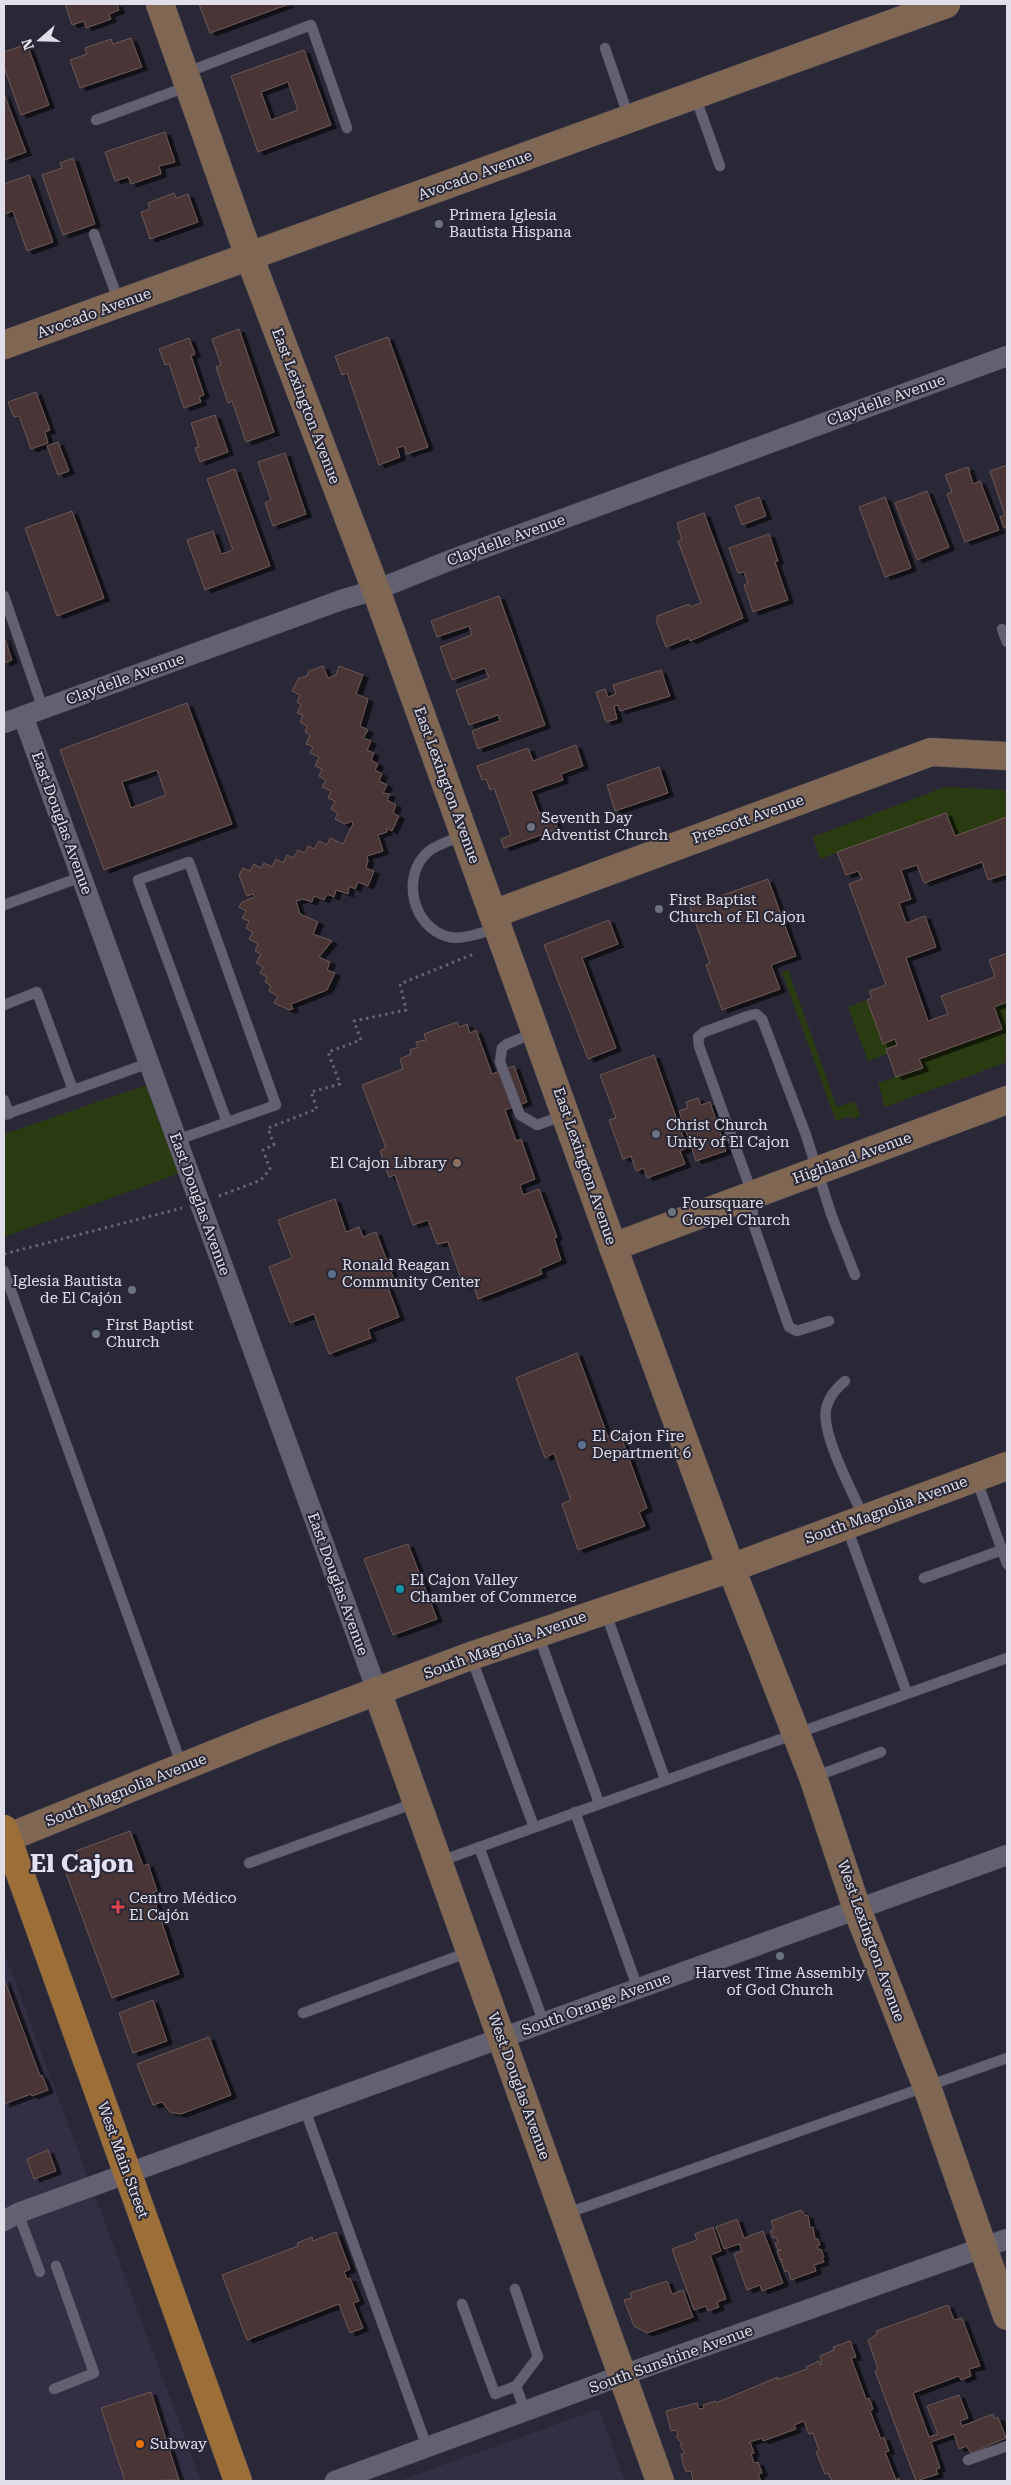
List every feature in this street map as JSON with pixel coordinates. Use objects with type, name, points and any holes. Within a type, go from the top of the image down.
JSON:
[{"type":"main road","name":"West Main Street","points":[[5,1837],[238,2481]]},
{"type":"street","name":"East Lexington Avenue","points":[[160,4],[249,256],[376,590],[567,1114],[613,1247],[732,1568]]},
{"type":"street","name":"Avocado Avenue","points":[[4,345],[946,4]]},
{"type":"street","name":"Claydelle Avenue","points":[[4,723],[344,599],[376,590],[432,567],[1007,356]]},
{"type":"street","name":"East Douglas Avenue","points":[[23,716],[377,1691]]},
{"type":"street","name":"Prescott Avenue","points":[[496,921],[931,752],[1007,756]]},
{"type":"street","name":"Highland Avenue","points":[[613,1247],[752,1193],[819,1171],[1007,1100]]},
{"type":"street","name":"South Magnolia Avenue","points":[[5,1837],[470,1656],[732,1568],[1007,1466]]},
{"type":"street","name":"West Lexington Avenue","points":[[732,1568],[813,1777],[857,1909],[926,2088],[1007,2316]]},
{"type":"street","name":"West Douglas Avenue","points":[[377,1691],[660,2481]]},
{"type":"street","name":"South Orange Avenue","points":[[11,2217],[1007,1855]]},
{"type":"street","name":"South Sunshine Avenue","points":[[335,2481],[623,2375],[1007,2239]]},
{"type":"lane","points":[[96,120],[311,25],[347,128]]},
{"type":"lane","points":[[605,48],[630,119]]},
{"type":"lane","points":[[694,95],[720,166]]},
{"type":"lane","points":[[94,234],[120,303]]},
{"type":"lane","points":[[4,596],[43,709]]},
{"type":"lane","points":[[1002,629],[1007,642]]},
{"type":"lane","points":[[464,834],[429,851],[417,865],[411,884],[417,910],[430,927],[449,937],[464,937],[496,921]]},
{"type":"lane","points":[[176,1140],[227,1122],[276,1104],[189,862],[138,880],[227,1122]]},
{"type":"lane","points":[[4,905],[82,877]]},
{"type":"lane","points":[[4,1004],[37,992],[73,1090]]},
{"type":"lane","points":[[828,1321],[797,1331],[789,1327],[753,1223],[752,1193],[698,1046],[698,1037],[704,1032],[756,1014],[762,1019],[819,1171],[854,1275]]},
{"type":"lane","points":[[537,1032],[506,1044],[502,1048],[500,1062],[506,1080],[520,1115],[528,1121],[537,1125],[567,1114]]},
{"type":"lane","points":[[4,1100],[6,1114],[149,1063]]},
{"type":"lane","points":[[4,1271],[182,1767]]},
{"type":"lane","points":[[845,1381],[832,1392],[826,1410],[830,1436],[907,1693]]},
{"type":"lane","points":[[976,1477],[1007,1564]]},
{"type":"lane","points":[[924,1578],[1002,1550]]},
{"type":"lane","points":[[604,1610],[665,1780]]},
{"type":"lane","points":[[537,1633],[599,1803]]},
{"type":"lane","points":[[470,1656],[534,1827]]},
{"type":"lane","points":[[438,1862],[599,1803],[797,1735],[907,1693],[1007,1658]]},
{"type":"lane","points":[[813,1777],[881,1752]]},
{"type":"lane","points":[[249,1863],[416,1803]]},
{"type":"lane","points":[[575,1812],[638,1988]]},
{"type":"lane","points":[[479,1847],[544,2023]]},
{"type":"lane","points":[[303,2013],[470,1952]]},
{"type":"lane","points":[[564,2214],[1007,2058]]},
{"type":"lane","points":[[305,2110],[427,2447]]},
{"type":"lane","points":[[11,2217],[40,2272]]},
{"type":"lane","points":[[54,2389],[94,2373],[56,2266]]},
{"type":"lane","points":[[462,2304],[495,2394],[516,2386],[538,2357],[515,2289]]},
{"type":"lane","points":[[516,2386],[525,2411]]},
{"type":"lane","points":[[968,2460],[1007,2446]]},
{"type":"path","points":[[4,1254],[199,1204],[261,1180],[270,1169],[263,1150],[274,1145],[268,1128],[317,1109],[311,1092],[340,1084],[328,1052],[361,1040],[354,1021],[406,1010],[400,984],[476,953]]},
{"type":"shaded area","points":[[4,1952],[201,2481],[4,2481]]},
{"type":"shaded area","points":[[599,2409],[625,2481],[399,2481]]},
{"type":"green space","points":[[945,787],[1007,790],[1007,817],[955,836],[946,813],[820,859],[813,837]]},
{"type":"green space","points":[[788,970],[837,1107],[852,1102],[856,1104],[860,1116],[852,1119],[850,1116],[836,1121],[782,972]]},
{"type":"green space","points":[[867,1000],[883,1044],[895,1039],[897,1045],[886,1049],[887,1054],[868,1061],[848,1007]]},
{"type":"green space","points":[[1007,1002],[1007,1062],[885,1107],[878,1083],[922,1068],[919,1059],[1002,1029],[994,1007]]},
{"type":"green space","points":[[156,1082],[188,1170],[4,1237],[4,1134]]},
{"type":"building","points":[[65,4],[117,4],[119,10],[109,14],[111,19],[86,28],[84,21],[72,25]]},
{"type":"building","points":[[199,4],[289,4],[210,33]]},
{"type":"building","points":[[131,38],[142,67],[80,88],[70,60],[87,54],[85,48],[111,39],[113,44]]},
{"type":"building","points":[[27,44],[49,105],[21,115],[4,67],[4,52]]},
{"type":"building","points":[[304,50],[331,125],[258,152],[231,76]],"holes":[[[288,82],[298,110],[271,120],[261,92]]]},
{"type":"building","points":[[4,94],[26,152],[4,160]]},
{"type":"building","points":[[165,132],[175,162],[159,166],[161,174],[131,184],[128,177],[115,181],[105,152]]},
{"type":"building","points":[[73,158],[95,224],[63,235],[42,175],[62,168],[60,163]]},
{"type":"building","points":[[29,175],[53,242],[27,251],[13,211],[4,214],[4,184]]},
{"type":"building","points":[[174,193],[176,198],[188,194],[198,222],[150,239],[141,212],[150,209],[148,203]]},
{"type":"building","points":[[239,329],[274,432],[246,442],[232,401],[228,403],[216,367],[221,365],[212,339]]},
{"type":"building","points":[[388,337],[428,447],[407,454],[404,446],[397,448],[400,457],[379,465],[347,373],[342,375],[335,356]]},
{"type":"building","points":[[189,338],[195,354],[191,356],[204,395],[199,397],[201,402],[184,408],[169,364],[165,365],[159,349]]},
{"type":"building","points":[[36,392],[50,430],[45,432],[48,443],[31,449],[19,416],[14,417],[8,402]]},
{"type":"building","points":[[215,415],[228,452],[200,462],[195,448],[199,447],[191,423]]},
{"type":"building","points":[[58,442],[69,471],[58,475],[47,446]]},
{"type":"building","points":[[285,453],[306,514],[273,526],[265,503],[271,500],[258,462]]},
{"type":"building","points":[[1007,465],[1007,527],[1004,528],[1000,517],[1005,515],[990,471]]},
{"type":"building","points":[[968,467],[973,484],[980,481],[999,530],[965,542],[947,494],[952,492],[945,475]]},
{"type":"building","points":[[235,469],[270,566],[205,590],[187,540],[213,531],[221,554],[233,550],[207,479]]},
{"type":"building","points":[[927,491],[949,547],[917,560],[895,503]]},
{"type":"building","points":[[759,497],[766,516],[742,525],[735,506]]},
{"type":"building","points":[[885,497],[911,568],[885,577],[859,507]]},
{"type":"building","points":[[72,511],[104,598],[57,616],[25,528]]},
{"type":"building","points":[[704,513],[743,618],[690,641],[689,638],[666,647],[656,620],[658,619],[657,616],[689,604],[690,607],[701,603],[678,541],[682,540],[677,523]]},
{"type":"building","points":[[769,534],[778,561],[775,562],[788,600],[753,612],[744,585],[748,583],[744,572],[738,573],[729,548]]},
{"type":"building","points":[[499,596],[545,725],[478,749],[472,731],[500,721],[498,715],[469,725],[456,690],[489,678],[485,668],[452,680],[440,647],[472,635],[469,626],[437,637],[431,621]]},
{"type":"building","points":[[4,637],[12,660],[4,663]]},
{"type":"building","points":[[323,666],[328,678],[336,675],[339,666],[363,675],[356,694],[368,699],[360,726],[368,730],[363,738],[371,741],[367,750],[374,753],[371,760],[378,764],[375,770],[382,774],[379,781],[387,785],[383,793],[390,794],[387,800],[396,805],[393,813],[399,816],[392,831],[386,828],[387,832],[378,835],[383,851],[367,856],[366,868],[374,871],[368,886],[358,882],[355,889],[349,886],[348,894],[336,890],[334,897],[327,894],[324,900],[314,896],[312,902],[303,899],[296,901],[300,914],[318,922],[313,934],[332,941],[319,957],[330,962],[327,970],[335,973],[327,990],[291,1004],[293,1009],[289,1010],[274,1003],[278,996],[269,991],[271,986],[265,982],[267,977],[260,973],[263,967],[256,963],[261,954],[255,951],[258,944],[249,939],[253,932],[246,928],[249,921],[242,918],[246,911],[239,907],[242,902],[254,897],[253,894],[247,896],[239,875],[243,868],[250,871],[254,864],[261,868],[264,863],[272,867],[276,859],[283,863],[287,855],[293,858],[298,850],[305,853],[308,846],[314,849],[319,841],[327,845],[330,838],[343,844],[353,824],[352,821],[345,824],[335,819],[338,813],[331,809],[335,801],[328,798],[331,791],[322,787],[326,780],[319,776],[322,769],[315,766],[319,757],[310,753],[313,747],[306,744],[310,735],[305,732],[307,726],[300,722],[303,715],[297,713],[301,705],[297,702],[300,695],[292,691],[299,678],[307,676],[309,671]]},
{"type":"building","points":[[661,670],[670,696],[620,711],[618,705],[614,706],[617,719],[606,722],[596,692],[605,689],[608,697],[616,694],[613,685]]},
{"type":"building","points":[[187,703],[232,824],[104,870],[60,750]],"holes":[[[157,770],[166,795],[131,808],[122,782]]]},
{"type":"building","points":[[576,745],[583,766],[561,774],[563,780],[531,791],[539,813],[544,812],[545,817],[552,814],[558,829],[504,848],[501,839],[511,835],[494,788],[490,790],[486,779],[482,780],[477,766],[528,748],[533,761]]},
{"type":"building","points":[[659,767],[668,793],[615,811],[607,785]]},
{"type":"building","points":[[946,813],[955,836],[1007,817],[1007,874],[988,880],[982,862],[924,883],[917,865],[901,870],[911,899],[899,903],[906,923],[925,916],[936,947],[906,958],[928,1021],[948,1014],[941,996],[995,977],[989,960],[1007,953],[1007,1002],[994,1007],[1002,1029],[919,1059],[923,1068],[896,1077],[886,1049],[897,1045],[895,1039],[883,1044],[867,1000],[872,998],[869,991],[886,985],[849,884],[862,879],[858,871],[846,875],[837,852]]},
{"type":"building","points":[[768,879],[796,956],[771,965],[780,989],[722,1010],[706,965],[710,963],[690,907]]},
{"type":"building","points":[[609,920],[618,944],[582,958],[616,1048],[588,1059],[544,945]]},
{"type":"building","name":"El Cajon Library","points":[[457,1022],[459,1027],[467,1024],[470,1033],[476,1030],[492,1074],[514,1066],[527,1102],[505,1110],[516,1141],[521,1139],[535,1179],[520,1185],[523,1195],[539,1189],[557,1237],[554,1238],[561,1260],[540,1269],[542,1274],[478,1299],[473,1284],[464,1287],[448,1242],[437,1244],[428,1220],[413,1225],[395,1175],[389,1177],[380,1151],[386,1148],[362,1085],[403,1069],[400,1059],[411,1054],[410,1050],[418,1047],[416,1042],[426,1040],[424,1034]]},
{"type":"building","points":[[654,1055],[687,1148],[680,1151],[685,1164],[647,1178],[644,1168],[636,1171],[631,1156],[623,1159],[609,1120],[616,1118],[600,1075]]},
{"type":"building","points":[[698,1098],[701,1105],[710,1102],[726,1151],[696,1161],[679,1111],[688,1108],[686,1102]]},
{"type":"building","name":"Ronald Reagan Community Center","points":[[335,1199],[346,1232],[359,1227],[363,1237],[376,1232],[395,1282],[387,1285],[399,1317],[368,1329],[371,1338],[329,1354],[314,1314],[290,1323],[269,1267],[292,1258],[278,1220]]},
{"type":"building","name":"El Cajon Fire Department 6","points":[[577,1353],[608,1437],[620,1434],[647,1508],[639,1512],[645,1526],[578,1550],[562,1504],[571,1500],[554,1453],[545,1458],[516,1378]]},
{"type":"building","name":"El Cajon Valley Chamber of Commerce","points":[[408,1544],[437,1619],[393,1635],[364,1559]]},
{"type":"building","name":"Centro Médico El Cajón","points":[[130,1831],[143,1866],[148,1864],[157,1891],[152,1893],[179,1974],[112,1998],[66,1873],[82,1867],[76,1851]]},
{"type":"building","points":[[4,1979],[40,2076],[42,2075],[48,2090],[4,2104]]},
{"type":"building","points":[[153,2000],[167,2041],[133,2053],[119,2013]]},
{"type":"building","points":[[209,2037],[231,2095],[181,2114],[170,2112],[162,2102],[153,2105],[137,2064]]},
{"type":"building","points":[[48,2150],[56,2171],[34,2179],[27,2159]]},
{"type":"building","points":[[801,2210],[806,2216],[808,2215],[810,2228],[813,2227],[815,2239],[818,2239],[820,2245],[817,2246],[819,2250],[821,2249],[824,2262],[814,2265],[816,2271],[791,2280],[788,2271],[785,2272],[781,2261],[783,2259],[780,2260],[777,2251],[781,2250],[778,2250],[775,2243],[778,2242],[776,2237],[773,2238],[770,2231],[774,2229],[771,2221]]},
{"type":"building","points":[[737,2219],[744,2238],[763,2231],[783,2283],[762,2291],[760,2285],[747,2290],[734,2254],[742,2251],[739,2244],[724,2249],[716,2227]]},
{"type":"building","points":[[713,2227],[721,2251],[710,2255],[726,2299],[717,2302],[719,2307],[708,2311],[706,2306],[694,2310],[672,2249],[697,2240],[695,2234]]},
{"type":"building","points":[[336,2232],[350,2269],[344,2272],[347,2279],[350,2278],[359,2301],[353,2303],[363,2328],[350,2333],[339,2304],[247,2340],[222,2275],[298,2246],[297,2243],[312,2237],[313,2241]]},
{"type":"building","points":[[667,2281],[672,2294],[683,2290],[693,2317],[647,2333],[634,2326],[624,2300],[632,2298],[630,2293]]},
{"type":"building","points":[[948,2305],[954,2320],[962,2318],[980,2366],[969,2369],[971,2376],[961,2380],[959,2376],[913,2393],[929,2437],[938,2434],[927,2406],[959,2395],[968,2418],[960,2421],[962,2426],[993,2414],[995,2419],[998,2417],[1006,2438],[971,2453],[966,2446],[959,2449],[954,2434],[931,2442],[940,2468],[936,2469],[938,2474],[916,2481],[875,2371],[878,2369],[868,2340],[877,2334],[876,2331]]},
{"type":"building","points":[[850,2341],[856,2357],[851,2358],[866,2399],[869,2398],[873,2409],[870,2411],[881,2439],[884,2437],[889,2451],[885,2452],[896,2480],[899,2478],[900,2481],[832,2481],[828,2473],[825,2474],[816,2452],[819,2450],[813,2433],[809,2434],[804,2421],[794,2425],[796,2429],[763,2441],[762,2438],[750,2442],[754,2453],[751,2454],[754,2463],[758,2462],[762,2473],[758,2474],[761,2481],[693,2481],[691,2471],[686,2472],[681,2454],[685,2453],[680,2445],[682,2444],[676,2436],[678,2435],[676,2430],[671,2431],[666,2411],[697,2403],[699,2409],[704,2408],[703,2405],[715,2401],[716,2403],[778,2377],[777,2380],[807,2369],[806,2367],[819,2361],[820,2365],[822,2364],[820,2356],[834,2350],[833,2347]]},
{"type":"building","name":"Subway","points":[[151,2392],[179,2480],[125,2481],[101,2408]]},
{"type":"place","name":"Primera Iglesia Bautista Hispana","points":[[439,224]]},
{"type":"place","name":"Seventh Day Adventist Church","points":[[531,827]]},
{"type":"place","name":"First Baptist Church of El Cajon","points":[[659,909]]},
{"type":"place","name":"Christ Church Unity of El Cajon","points":[[656,1134]]},
{"type":"place","name":"El Cajon Library","points":[[457,1163]]},
{"type":"place","name":"Foursquare Gospel Church","points":[[672,1212]]},
{"type":"place","name":"Ronald Reagan Community Center","points":[[332,1274]]},
{"type":"place","name":"Iglesia Bautista de El Cajón","points":[[132,1290]]},
{"type":"place","name":"First Baptist Church","points":[[96,1334]]},
{"type":"place","name":"El Cajon Fire Department 6","points":[[582,1445]]},
{"type":"place","name":"El Cajon Valley Chamber of Commerce","points":[[400,1589]]},
{"type":"place","name":"Centro Médico El Cajón","points":[[118,1907]]},
{"type":"place","name":"Harvest Time Assembly of God Church","points":[[780,1956]]},
{"type":"place","name":"Subway","points":[[140,2444]]},
{"type":"district","name":"El Cajon","points":[[82,1863]]}]
